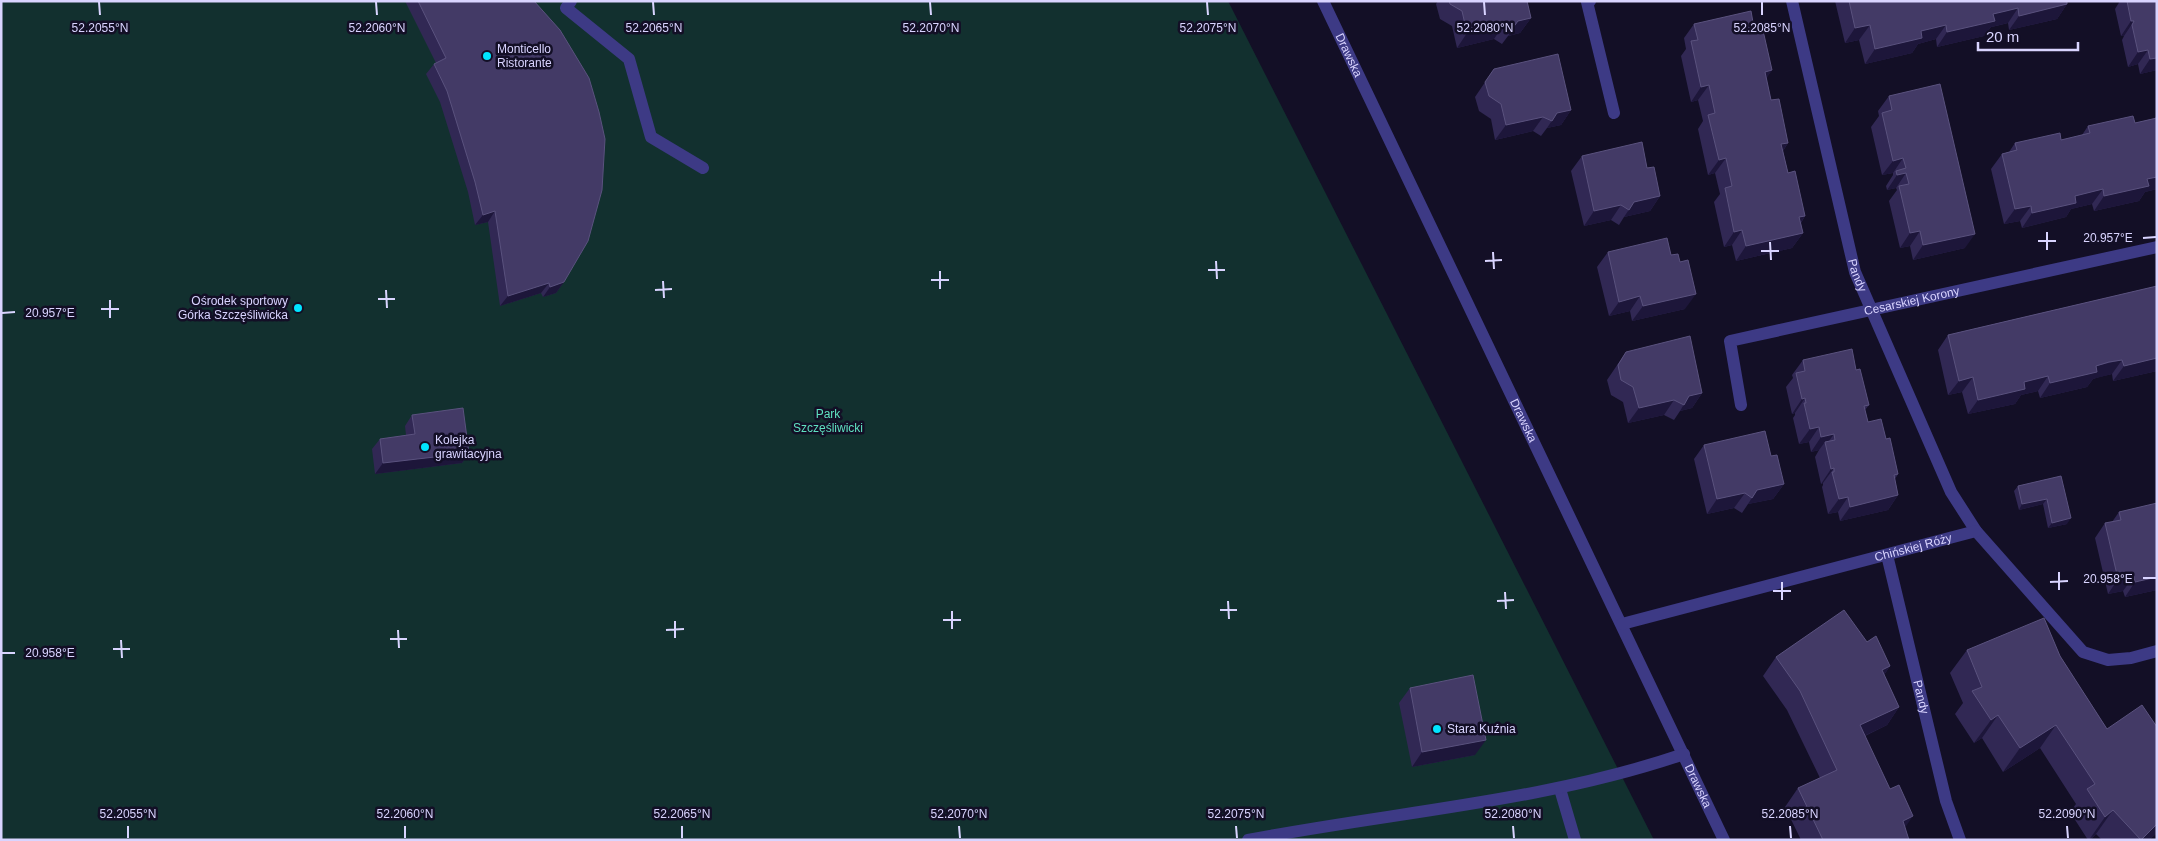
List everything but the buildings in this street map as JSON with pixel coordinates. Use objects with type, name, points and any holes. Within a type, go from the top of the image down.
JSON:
[{"type":"street","points":[[571,1],[566,8],[629,59],[651,137],[703,168]]},
{"type":"street","name":"Drawska","points":[[1323,1],[1724,840]]},
{"type":"street","points":[[1590,1],[1587,2],[1614,113]]},
{"type":"street","name":"Pandy","points":[[1792,1],[1855,272],[1951,492],[1976,531]]},
{"type":"street","name":"Cesarskiej Korony","points":[[1741,405],[1730,341],[2157,247]]},
{"type":"street","points":[[1976,531],[2083,652],[2108,660],[2131,658],[2157,651]]},
{"type":"street","name":"Chińskiej Róży","points":[[1622,624],[1976,531]]},
{"type":"street","name":"Pandy","points":[[1887,554],[1946,801],[1960,840]]},
{"type":"street","points":[[1248,840],[1560,789],[1639,769],[1684,754]]},
{"type":"street","points":[[1560,789],[1575,840]]},
{"type":"green space","name":"Park Szczęśliwicki","points":[[1,1],[1228,1],[1654,840],[1,840]]},
{"type":"place","name":"Monticello Ristorante","points":[[487,56]]},
{"type":"place","name":"Ośrodek sportowy Górka Szczęśliwicka","points":[[298,308]]},
{"type":"place","name":"Kolejka grawitacyjna","points":[[425,447]]},
{"type":"place","name":"Stara Kuźnia","points":[[1437,729]]}]
